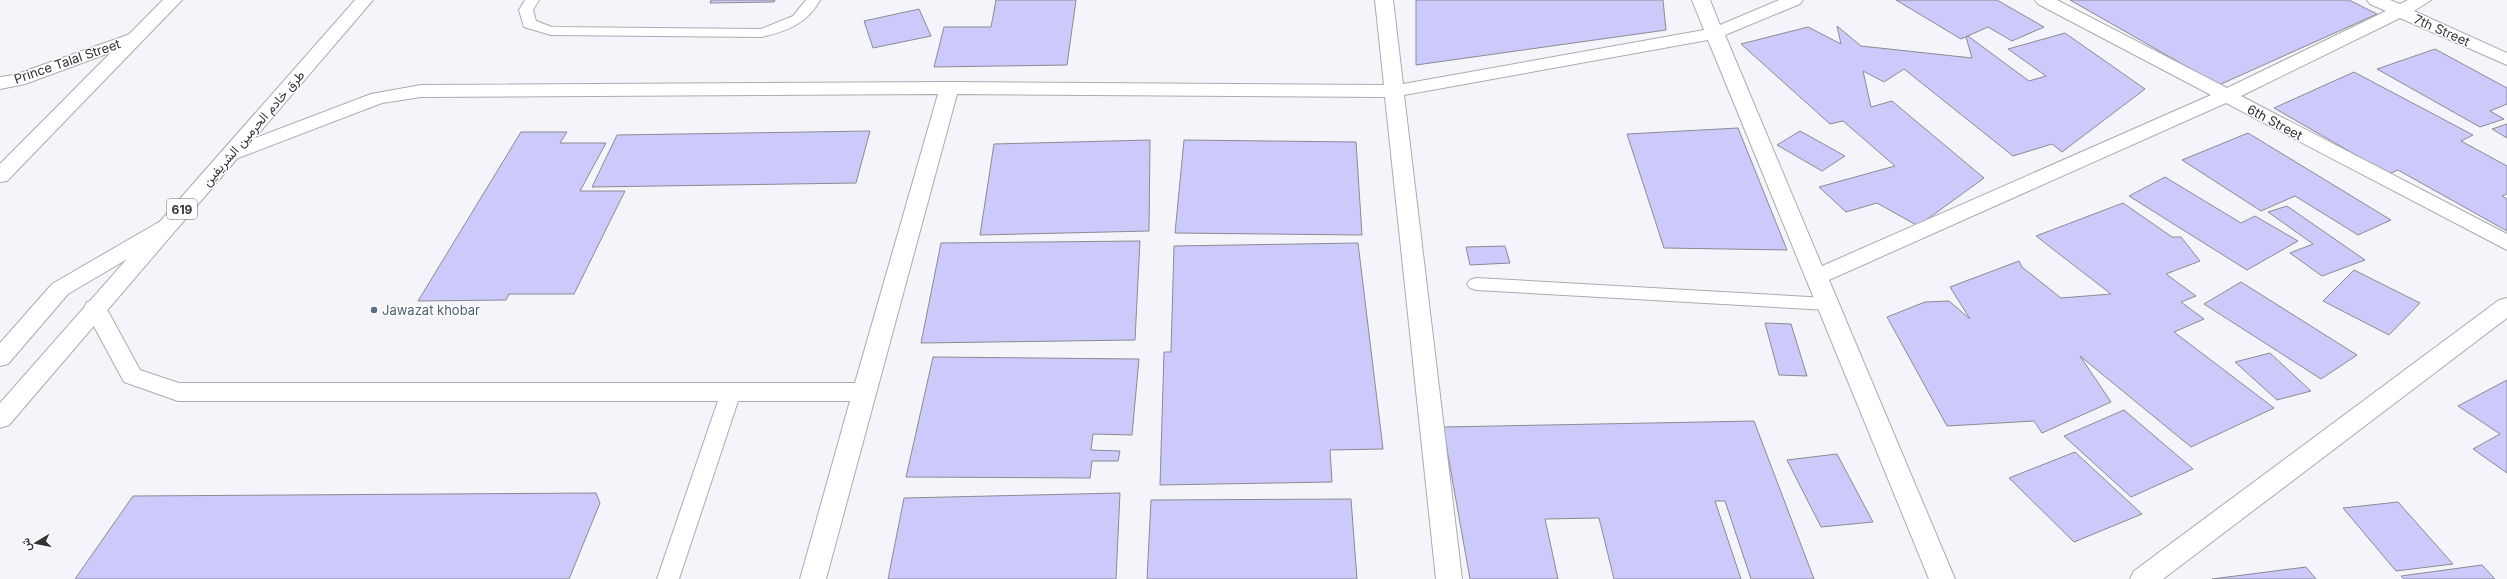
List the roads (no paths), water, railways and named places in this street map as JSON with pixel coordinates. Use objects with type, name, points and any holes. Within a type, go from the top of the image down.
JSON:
[{"type":"main road","points":[[0,176],[133,38],[173,0]]},
{"type":"main road","name":"طرق خادم الحرمين الشريفين","points":[[0,419],[364,0]]},
{"type":"main road","points":[[1384,0],[1449,579]]},
{"type":"main road","points":[[1701,0],[1942,579]]},
{"type":"main road","points":[[231,154],[378,98],[421,91],[949,88],[1395,91],[1715,33],[1794,0]]},
{"type":"main road","name":"6th Street","points":[[2044,0],[2507,243]]},
{"type":"main road","name":"7th Street","points":[[2376,0],[2507,60]]},
{"type":"main road","points":[[1816,276],[2226,96],[2401,12],[2422,0]]},
{"type":"main road","name":"Prince Talal Street","points":[[0,83],[18,80],[133,38]]},
{"type":"main road","points":[[813,579],[949,88]]},
{"type":"main road","points":[[0,358],[60,289],[166,227]]},
{"type":"main road","points":[[2143,579],[2507,306]]},
{"type":"main road","points":[[95,308],[132,376],[178,392],[866,392]]},
{"type":"lane","points":[[532,0],[526,10],[529,24],[551,31],[762,33],[790,24],[808,12],[813,0]]},
{"type":"lane","points":[[1476,284],[1827,304]]},
{"type":"lane","points":[[668,579],[731,392]]},
{"type":"place","name":"Jawazat khobar","points":[[374,310]]}]
